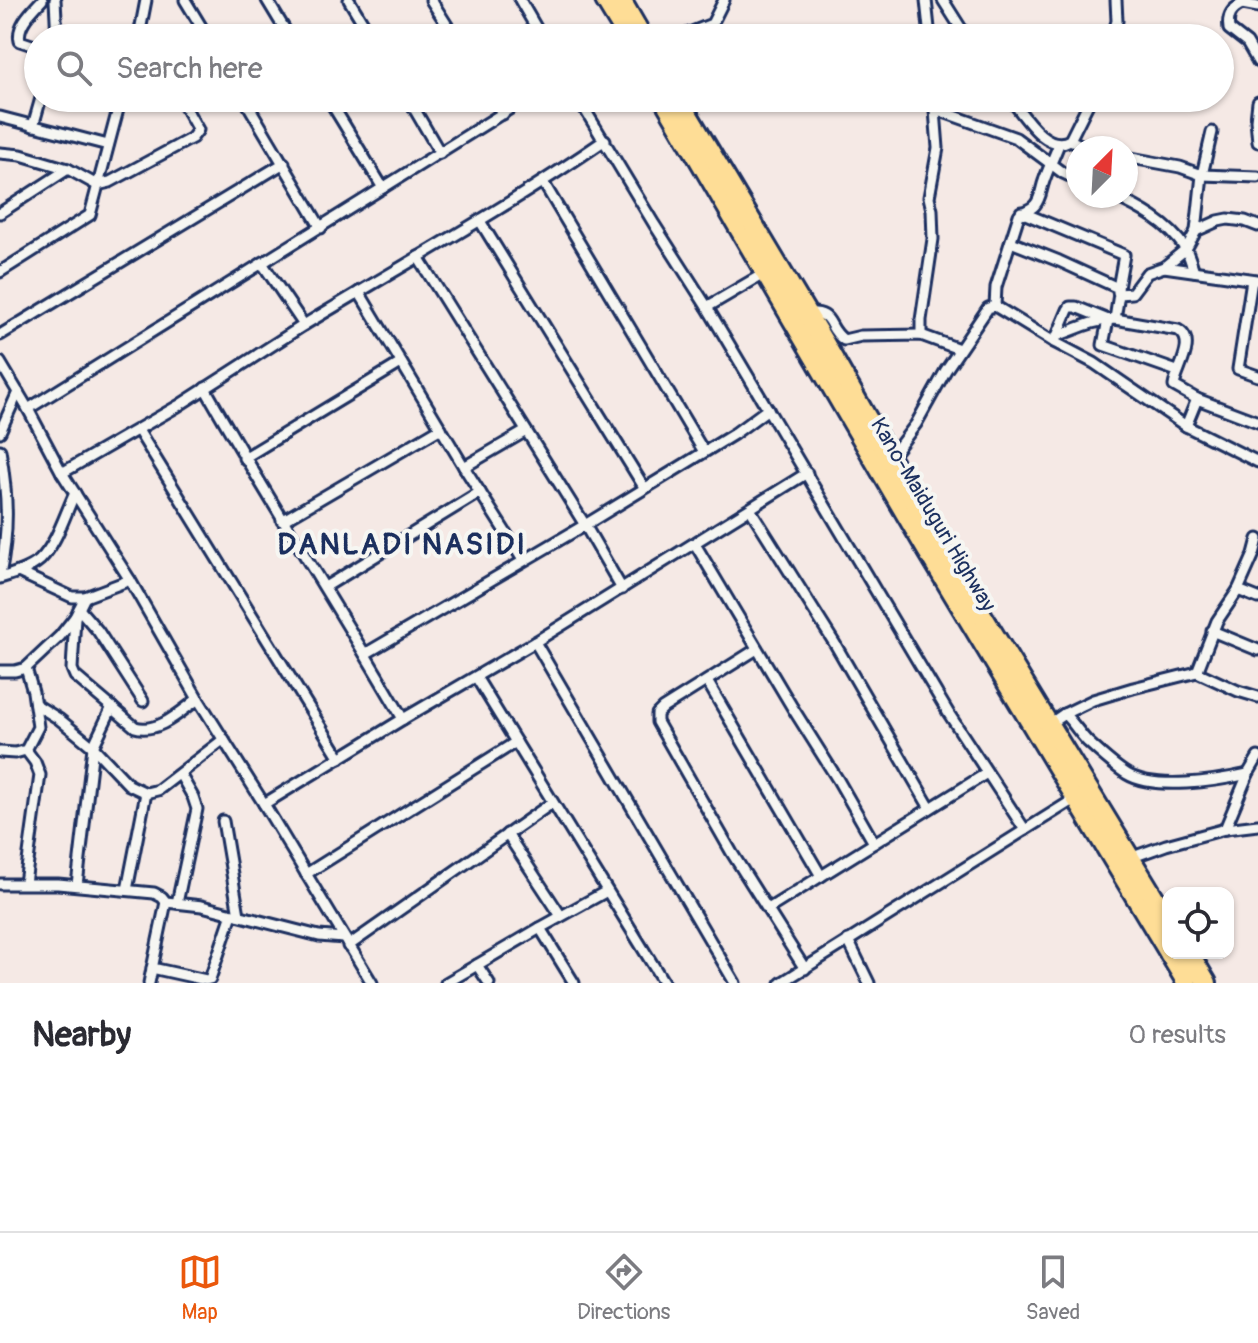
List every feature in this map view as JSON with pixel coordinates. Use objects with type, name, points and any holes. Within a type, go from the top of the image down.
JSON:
[{"type":"highway","points":[[605,0],[621,24]]},
{"type":"highway","points":[[621,0],[626,24]]},
{"type":"highway","name":"Kano-Maiduguri Highway","points":[[671,112],[925,547],[1083,795],[1162,939]]},
{"type":"highway","name":"Kano-Maiduguri Highway","points":[[686,112],[891,457],[937,541],[1056,720],[1083,795],[1130,858],[1162,910]]},
{"type":"highway","name":"Kano-Maiduguri Highway","points":[[1173,959],[1187,983]]},
{"type":"highway","points":[[1193,959],[1207,983]]},
{"type":"street","points":[[24,42],[18,35],[24,22],[42,0]]},
{"type":"street","points":[[55,0],[56,24]]},
{"type":"street","points":[[143,24],[146,0]]},
{"type":"street","points":[[185,0],[200,24]]},
{"type":"street","points":[[267,0],[282,24]]},
{"type":"street","points":[[349,0],[364,24]]},
{"type":"street","points":[[431,0],[446,24]]},
{"type":"street","points":[[520,0],[534,24]]},
{"type":"street","points":[[712,24],[724,0]]},
{"type":"street","points":[[926,0],[929,24]]},
{"type":"street","points":[[943,0],[959,24]]},
{"type":"street","points":[[952,11],[955,0]]},
{"type":"street","points":[[1116,0],[1116,24]]},
{"type":"street","points":[[1229,24],[1230,14],[1242,2],[1258,7]]},
{"type":"street","points":[[1234,33],[1247,43],[1258,62]]},
{"type":"street","points":[[1258,102],[1258,142]]},
{"type":"street","points":[[33,126],[37,112]]},
{"type":"street","points":[[0,272],[90,215],[117,112]]},
{"type":"street","points":[[0,153],[21,155],[68,169],[97,185],[110,182],[192,138],[198,130],[188,112]]},
{"type":"street","points":[[253,112],[321,228]]},
{"type":"street","points":[[337,112],[383,188]]},
{"type":"street","points":[[416,112],[440,153]]},
{"type":"street","points":[[28,409],[506,112]]},
{"type":"street","points":[[587,112],[807,473],[949,714],[1025,830]]},
{"type":"street","points":[[921,335],[933,239],[929,197],[938,148],[936,112]]},
{"type":"street","points":[[956,112],[1016,138],[1066,174]]},
{"type":"street","points":[[1021,112],[1036,130],[1052,142],[1066,144]]},
{"type":"street","points":[[1080,136],[1087,112]]},
{"type":"street","points":[[0,117],[108,145]]},
{"type":"street","points":[[1011,242],[1059,261],[1118,291],[1132,293],[1143,277],[1164,267],[1186,249],[1196,231],[1202,175],[1212,132]]},
{"type":"street","points":[[62,473],[138,430],[304,325],[480,221],[605,140]]},
{"type":"street","points":[[1021,212],[1031,209],[1041,195],[1059,144]]},
{"type":"street","points":[[1138,159],[1180,167],[1202,175],[1258,177]]},
{"type":"street","points":[[0,335],[284,163]]},
{"type":"street","points":[[0,213],[68,169]]},
{"type":"street","points":[[543,182],[704,452]]},
{"type":"street","points":[[1137,208],[1166,227],[1186,249],[1194,271]]},
{"type":"street","points":[[995,306],[996,287],[1021,212]]},
{"type":"street","points":[[1021,212],[1124,255],[1111,320],[1094,363]]},
{"type":"street","points":[[1196,231],[1228,219],[1258,226]]},
{"type":"street","points":[[480,221],[644,487]]},
{"type":"street","points":[[418,257],[622,589]]},
{"type":"street","points":[[262,263],[304,325]]},
{"type":"street","points":[[1164,267],[1255,280],[1238,369],[1258,376]]},
{"type":"street","points":[[707,307],[765,273]]},
{"type":"street","points":[[359,292],[523,560]]},
{"type":"street","points":[[891,457],[916,424],[959,349],[988,308],[995,306],[1056,339],[1186,426],[1258,462]]},
{"type":"street","points":[[1056,339],[1070,307],[1111,320]]},
{"type":"street","points":[[806,313],[820,312],[844,340],[861,336],[921,335],[959,349]]},
{"type":"street","points":[[1056,339],[1098,320],[1178,330],[1187,338],[1174,386],[1197,399],[1258,422]]},
{"type":"street","points":[[1103,345],[1177,371]]},
{"type":"street","points":[[0,362],[62,473],[130,580],[198,699],[372,983]]},
{"type":"street","points":[[244,458],[401,363]]},
{"type":"street","points":[[205,388],[244,458],[403,719]]},
{"type":"street","points":[[0,432],[18,392]]},
{"type":"street","points":[[1186,426],[1197,399]]},
{"type":"street","points":[[365,654],[585,525],[734,434],[768,409]]},
{"type":"street","points":[[282,521],[441,428]]},
{"type":"street","points":[[138,430],[340,758]]},
{"type":"street","points":[[464,467],[526,431]]},
{"type":"street","points":[[0,450],[7,491],[6,543],[0,577],[38,561],[50,546],[75,493]]},
{"type":"street","points":[[264,804],[622,589],[807,473]]},
{"type":"street","points":[[325,587],[480,492]]},
{"type":"street","points":[[750,509],[835,644],[930,808]]},
{"type":"street","points":[[1197,672],[1212,631],[1256,555],[1258,539]]},
{"type":"street","points":[[695,544],[874,843]]},
{"type":"street","points":[[18,572],[72,597],[85,597],[130,580]]},
{"type":"street","points":[[1238,590],[1258,598]]},
{"type":"street","points":[[0,671],[26,668],[60,636],[85,597]]},
{"type":"street","points":[[77,613],[72,669],[75,676],[135,727],[145,730],[159,726],[198,699]]},
{"type":"street","points":[[77,613],[98,631],[143,701]]},
{"type":"street","points":[[1212,631],[1258,650]]},
{"type":"street","points":[[535,642],[735,983]]},
{"type":"street","points":[[757,649],[663,708],[657,714],[657,722],[805,969]]},
{"type":"street","points":[[0,752],[26,750],[38,727],[26,668]]},
{"type":"street","points":[[1248,774],[1176,784],[1139,779],[1128,775],[1056,720],[1093,700],[1197,672],[1258,697]]},
{"type":"street","points":[[476,677],[664,983]]},
{"type":"street","points":[[707,681],[821,876]]},
{"type":"street","points":[[35,704],[93,747],[129,785],[146,793],[158,790],[224,739]]},
{"type":"street","points":[[77,885],[93,747],[112,707]]},
{"type":"street","points":[[306,874],[516,742]]},
{"type":"street","points":[[25,883],[40,775],[26,750]]},
{"type":"street","points":[[1225,829],[1258,757]]},
{"type":"street","points":[[768,909],[987,773]]},
{"type":"street","points":[[149,983],[197,809],[180,774]]},
{"type":"street","points":[[127,890],[146,793]]},
{"type":"street","points":[[781,983],[1083,795]]},
{"type":"street","points":[[0,884],[77,885],[154,893],[172,902],[202,906],[346,942],[552,803]]},
{"type":"street","points":[[152,968],[210,979],[236,914],[223,821]]},
{"type":"street","points":[[1130,858],[1225,829],[1258,825]]},
{"type":"street","points":[[507,834],[561,916]]},
{"type":"street","points":[[446,983],[607,891]]},
{"type":"street","points":[[540,928],[574,983]]},
{"type":"street","points":[[848,940],[869,983]]},
{"type":"street","points":[[477,965],[489,983]]},
{"type":"district","name":"DANLADI NASIDI","points":[[402,544]]}]
